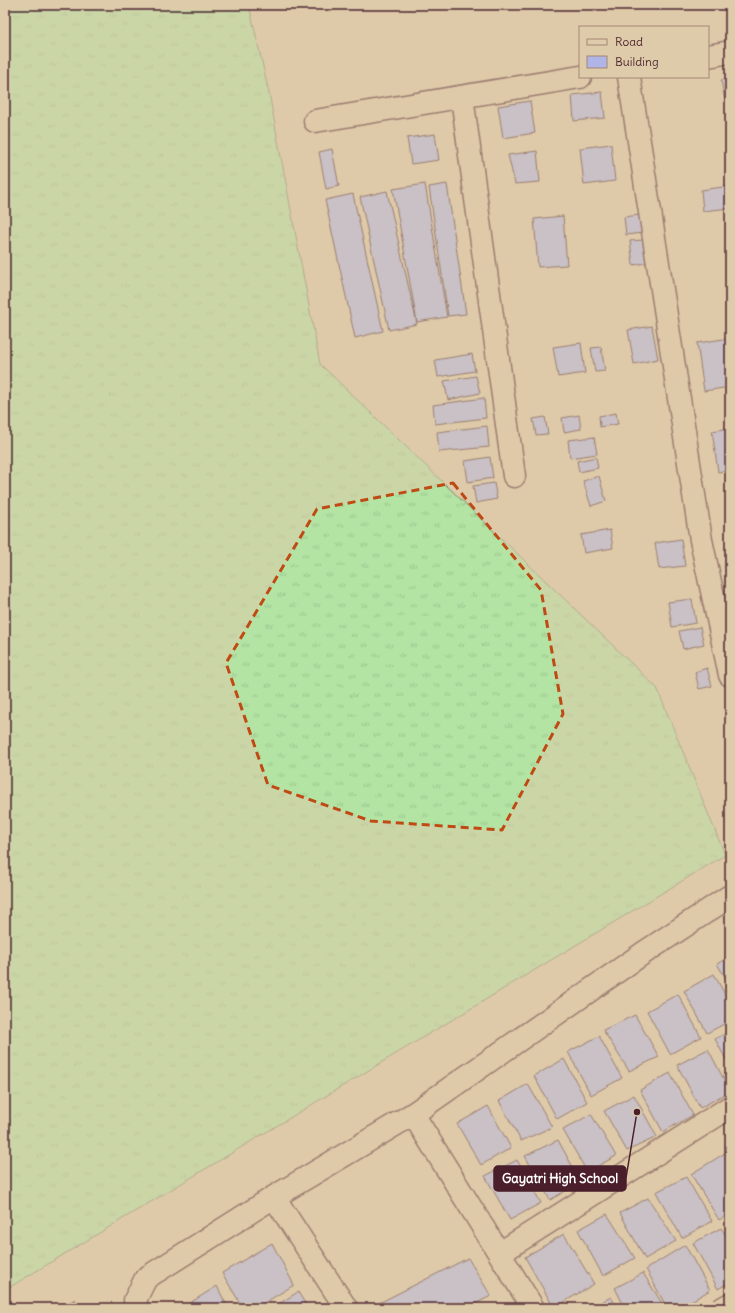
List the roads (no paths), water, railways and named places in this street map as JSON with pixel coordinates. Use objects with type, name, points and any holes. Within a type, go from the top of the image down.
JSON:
[{"type":"street","points":[[709,56],[730,52]]},
{"type":"street","points":[[315,121],[579,77]]},
{"type":"street","points":[[629,78],[701,540],[730,675]]},
{"type":"street","points":[[462,97],[514,476]]},
{"type":"street","points":[[138,1308],[135,1300],[146,1278],[274,1197],[413,1114],[642,954],[730,896]]},
{"type":"street","points":[[500,1253],[730,1108]]},
{"type":"street","points":[[413,1114],[533,1308]]},
{"type":"street","points":[[274,1197],[346,1308]]},
{"type":"street","points":[[724,1308],[730,1304]]},
{"type":"place","name":"Gayatri High School","points":[[637,1112]]}]
